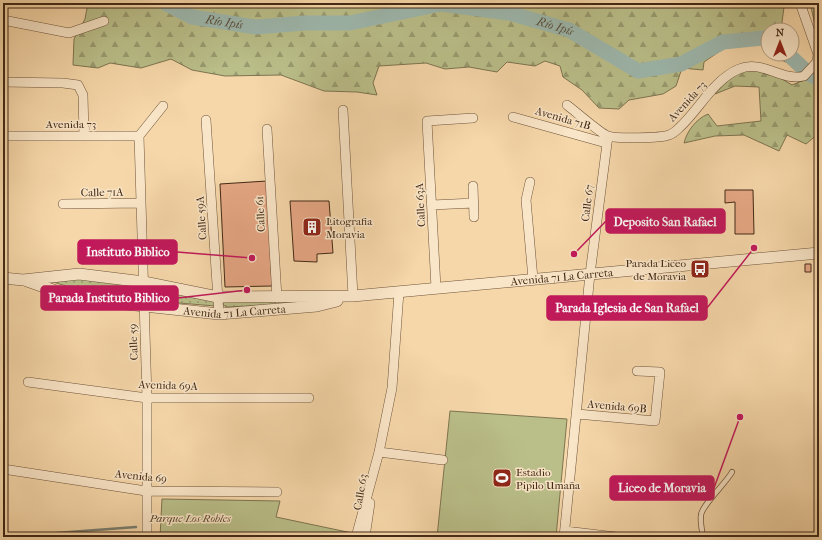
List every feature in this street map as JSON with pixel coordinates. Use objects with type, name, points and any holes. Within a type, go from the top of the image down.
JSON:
[{"type":"street","name":"Avenida 73","points":[[607,140],[671,135],[728,75],[748,65],[790,76],[804,76],[817,62],[818,54],[800,3]]},
{"type":"street","points":[[3,20],[69,33],[104,21]]},
{"type":"street","points":[[3,82],[73,83],[81,88],[84,95],[84,135]]},
{"type":"street","points":[[567,105],[607,140]]},
{"type":"street","points":[[139,136],[163,106]]},
{"type":"street","points":[[343,110],[353,296]]},
{"type":"street","name":"Avenida 71B","points":[[513,116],[607,140]]},
{"type":"street","name":"Calle 63A","points":[[436,288],[427,121],[473,118]]},
{"type":"street","name":"Calle 59A","points":[[206,120],[219,314]]},
{"type":"street","name":"Calle 61","points":[[267,129],[277,298]]},
{"type":"street","name":"Avenida 73","points":[[3,136],[139,136]]},
{"type":"street","name":"Calle 59","points":[[139,136],[147,398],[147,537]]},
{"type":"street","name":"Calle 67","points":[[564,534],[590,274],[607,140]]},
{"type":"street","points":[[530,182],[526,200],[533,279]]},
{"type":"street","points":[[473,186],[474,216]]},
{"type":"street","name":"Calle 71A","points":[[63,204],[140,203]]},
{"type":"street","points":[[432,205],[474,203]]},
{"type":"street","name":"Avenida 71 La Carreta","points":[[23,280],[79,274],[144,282],[218,297],[277,298],[353,296],[819,253]]},
{"type":"street","name":"Avenida 71 La Carreta","points":[[3,278],[23,280],[70,294],[107,302],[219,314],[317,306],[353,296]]},
{"type":"street","points":[[356,537],[379,452],[392,388],[399,292]]},
{"type":"street","name":"Avenida 69B","points":[[577,414],[655,421],[660,372],[637,371]]},
{"type":"street","name":"Avenida 69A","points":[[28,382],[147,398],[309,398]]},
{"type":"street","points":[[379,452],[442,460]]},
{"type":"street","name":"Calle 63","points":[[364,537],[379,452]]},
{"type":"street","name":"Avenida 69","points":[[3,469],[146,491],[277,492]]},
{"type":"street","points":[[564,534],[616,537]]},
{"type":"lane","points":[[703,537],[700,516],[702,510],[732,472]]},
{"type":"green space","points":[[88,3],[770,3],[784,7],[782,22],[760,22],[760,40],[742,36],[704,62],[703,70],[682,68],[676,86],[663,94],[629,100],[619,109],[599,108],[582,90],[563,77],[560,66],[545,61],[535,66],[507,62],[497,72],[469,67],[445,69],[426,63],[379,66],[373,83],[377,95],[357,92],[324,91],[281,75],[225,76],[192,70],[171,59],[141,68],[110,63],[98,68],[73,65],[74,39],[85,19]]},
{"type":"green space","points":[[810,3],[819,3],[819,42]]},
{"type":"green space","points":[[819,66],[819,133],[806,144],[787,135],[779,151],[744,135],[715,136],[684,143],[687,134],[693,126],[708,114],[717,126],[761,121],[759,87],[735,86],[715,94],[734,76],[751,70],[760,70],[770,73],[792,85],[809,78]]},
{"type":"green space","points":[[66,277],[139,286],[139,293],[132,295],[85,290],[51,281]]},
{"type":"green space","points":[[153,288],[217,299],[215,306],[155,301],[151,298],[151,289]]},
{"type":"green space","points":[[302,297],[302,304],[227,307],[223,305],[223,302]]},
{"type":"green space","name":"Estadio Pipilo Umaña","points":[[450,411],[567,419],[556,537],[437,537]]},
{"type":"green space","name":"Parque Los Robles","points":[[162,499],[280,501],[276,517],[352,533],[351,537],[160,537]]},
{"type":"building","points":[[267,181],[272,286],[225,287],[220,184]]},
{"type":"building","points":[[725,190],[753,190],[754,234],[735,234],[735,202],[725,203]]},
{"type":"building","name":"Litografia Moravia","points":[[290,201],[329,201],[333,253],[317,254],[317,262],[294,261]]},
{"type":"building","points":[[805,264],[811,264],[811,272],[805,272]]},
{"type":"waterway","name":"Río Ipís","points":[[165,3],[192,17],[256,27],[305,23],[350,23],[441,4],[509,13],[569,30],[638,71],[681,64],[723,42],[760,38]]},
{"type":"waterway","name":"Río Ipís","points":[[796,62],[809,74],[819,79]]},
{"type":"waterway","points":[[3,537],[136,527]]},
{"type":"place","name":"Litografia Moravia","points":[[312,227]]},
{"type":"place","name":"Parada Iglesia de San Rafael","points":[[754,248]]},
{"type":"place","name":"Deposito San Rafael","points":[[574,254]]},
{"type":"place","name":"Instituto Biblico","points":[[252,258]]},
{"type":"place","name":"Parada Liceo de Moravia","points":[[700,269]]},
{"type":"place","name":"Parada Instituto Biblico","points":[[247,290]]},
{"type":"place","name":"Liceo de Moravia","points":[[740,417]]},
{"type":"place","name":"Estadio Pipilo Umaña","points":[[502,478]]}]
